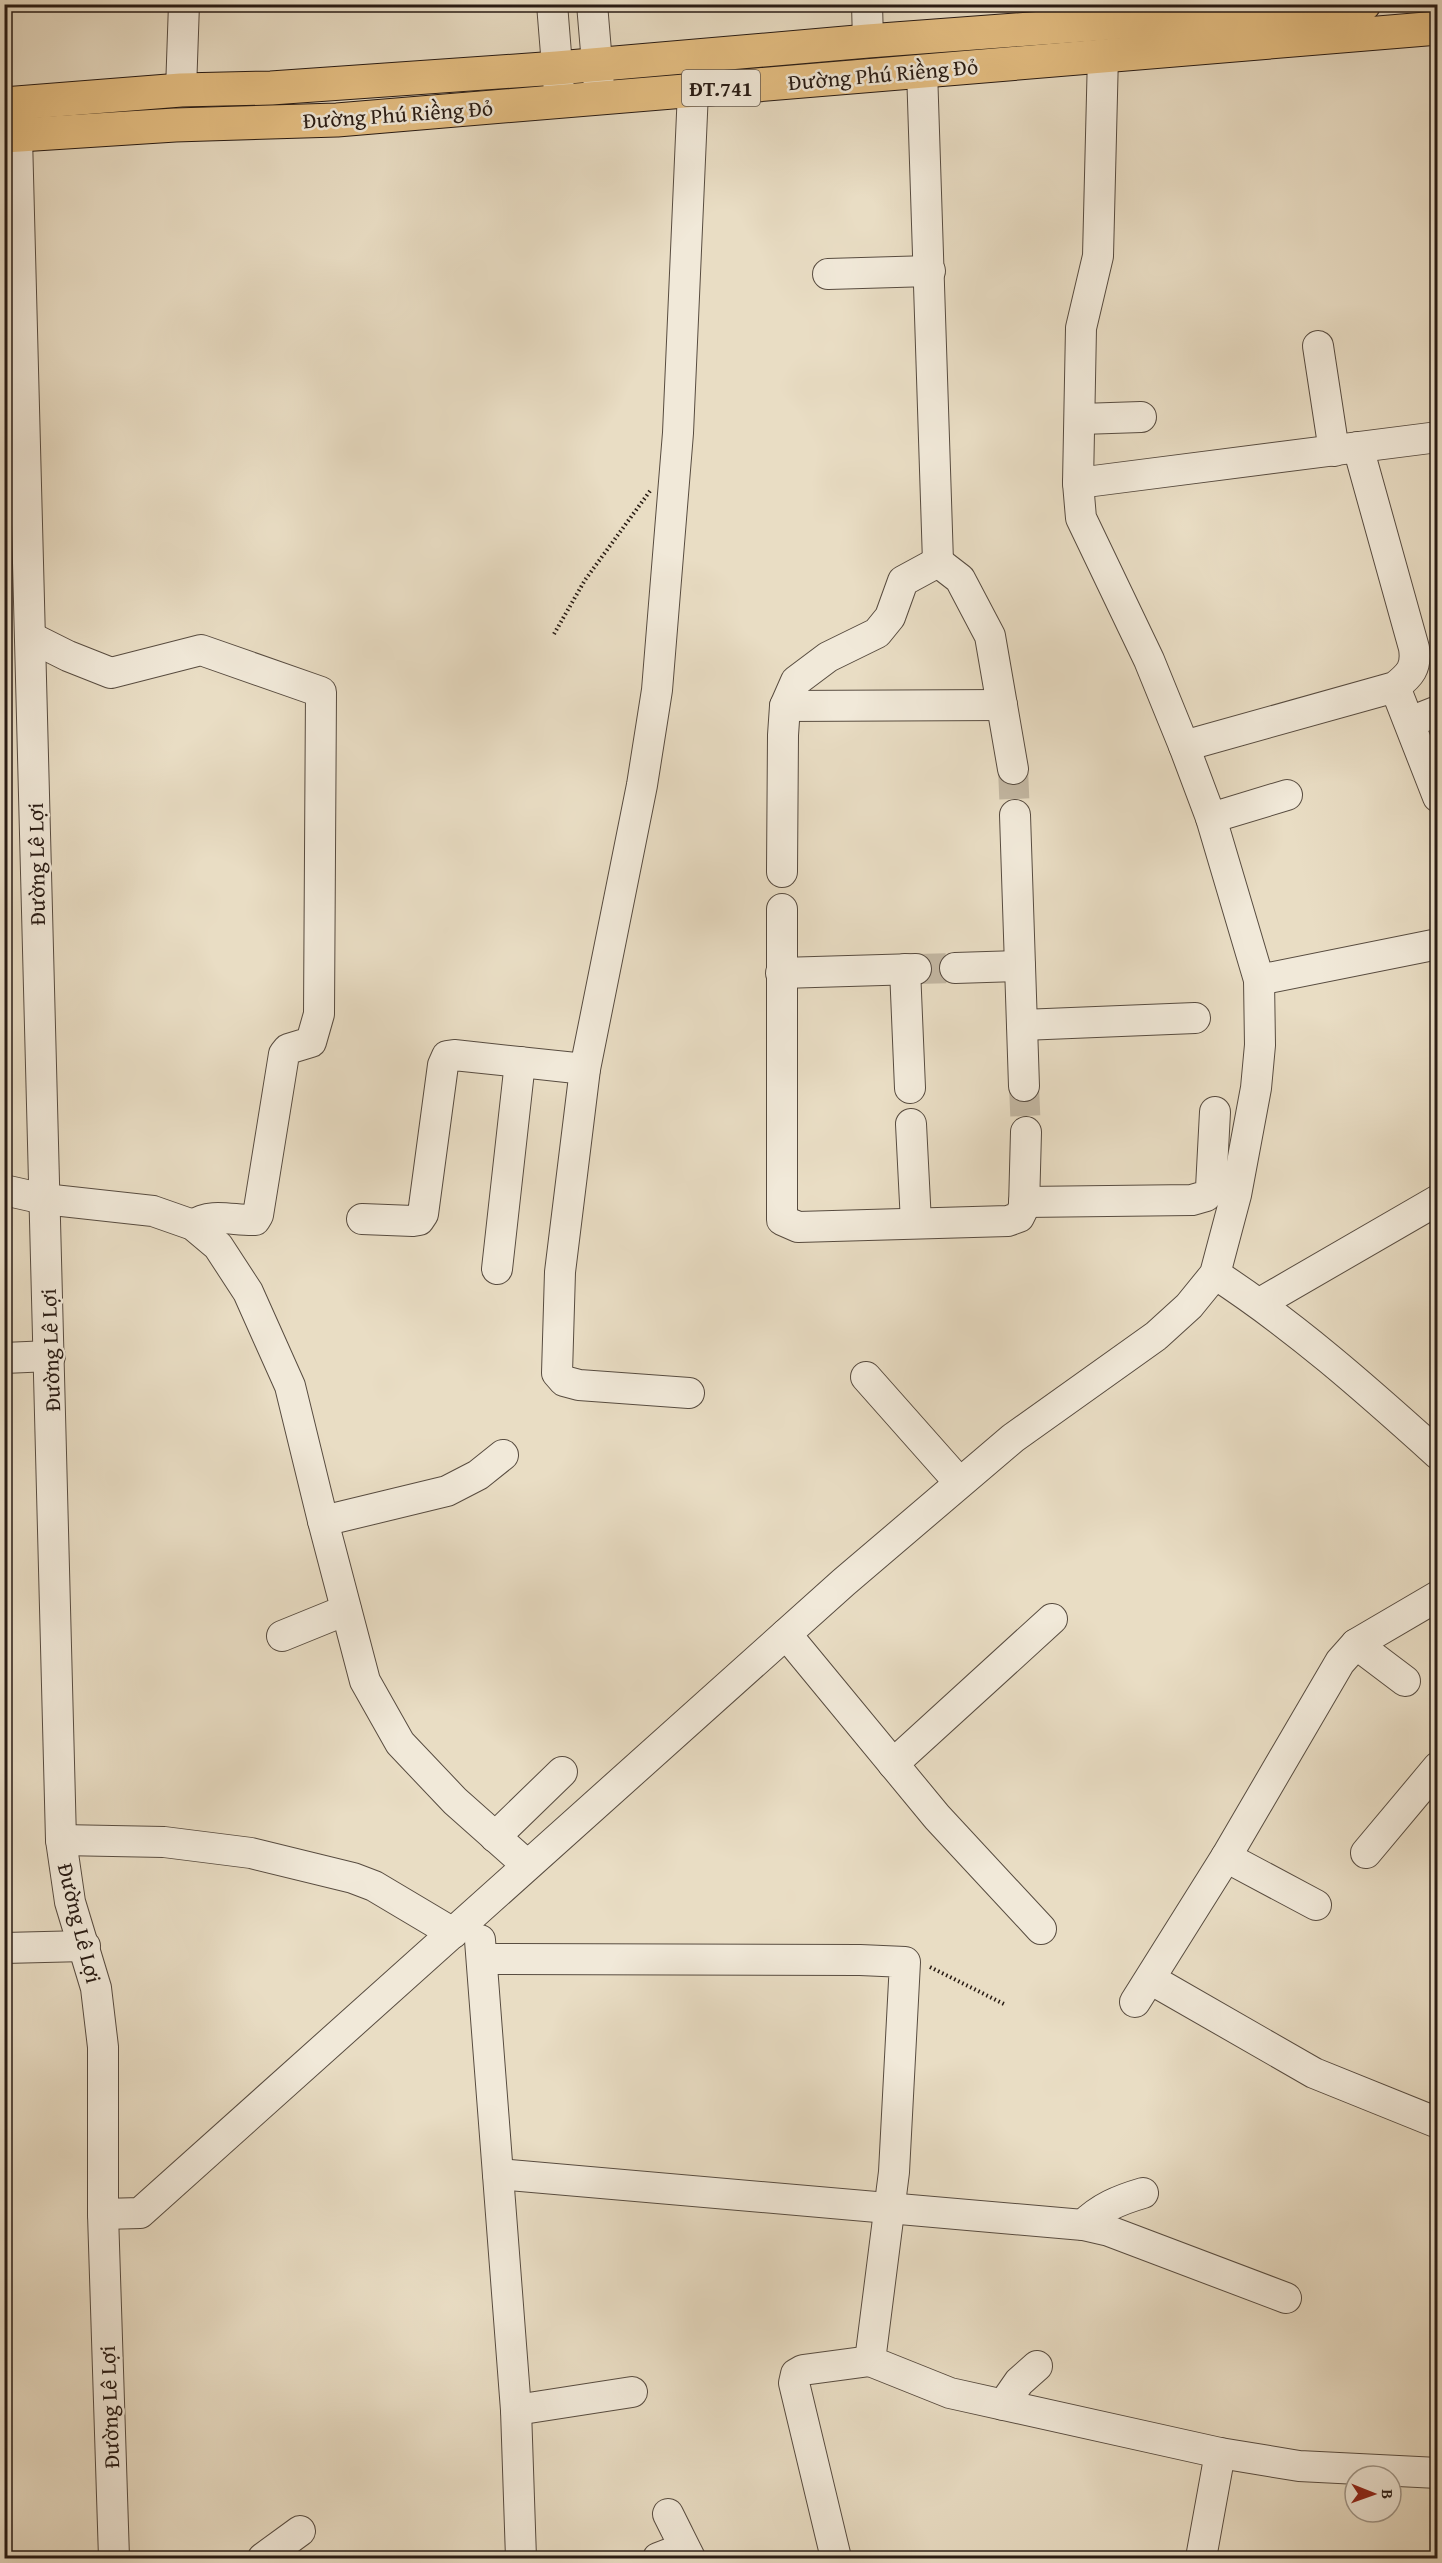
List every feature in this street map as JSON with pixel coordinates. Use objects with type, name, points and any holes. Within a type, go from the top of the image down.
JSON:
[{"type":"main road","name":"Đường Phú Riềng Đỏ","points":[[11,104],[181,90],[271,88],[557,68],[1192,12],[1364,4]]},
{"type":"main road","name":"Đường Phú Riềng Đỏ","points":[[11,136],[175,124],[337,120],[1437,28]]},
{"type":"main road","points":[[11,104],[11,136]]},
{"type":"street","points":[[181,90],[184,4]]},
{"type":"street","points":[[552,4],[560,101]]},
{"type":"street","points":[[592,4],[600,99]]},
{"type":"street","points":[[867,4],[868,41]]},
{"type":"street","points":[[103,2214],[140,2213],[476,1914],[526,1865],[959,1482],[1075,1392],[1156,1336],[1189,1306],[1215,1274],[1236,1195],[1256,1088],[1260,1045],[1259,980],[1211,818],[1184,746],[1149,660],[1088,537],[1081,518],[1077,483],[1081,419],[1081,328],[1098,256],[1102,55]]},
{"type":"street","points":[[922,70],[938,562]]},
{"type":"street","points":[[689,1393],[579,1385],[564,1381],[557,1373],[560,1272],[585,1069],[642,786],[657,690],[675,468],[693,91]]},
{"type":"street","name":"Đường Lê Lợi","points":[[11,136],[30,637],[62,1840],[70,1902],[96,1988],[103,2047],[103,2214],[114,2559]]},
{"type":"street","points":[[828,274],[930,271]]},
{"type":"street","points":[[1184,746],[1395,687],[1409,676],[1416,659],[1346,449],[1318,346]]},
{"type":"street","points":[[1081,419],[1141,417]]},
{"type":"street","points":[[1077,483],[1437,437]]},
{"type":"street","points":[[938,562],[960,579],[990,636],[1013,769]]},
{"type":"street","points":[[782,872],[783,735],[785,706],[795,681],[828,657],[877,633],[890,617],[903,581],[938,562]]},
{"type":"street","points":[[30,637],[68,656],[111,673],[201,650],[321,692],[319,1014],[311,1042],[288,1049],[284,1054],[258,1215],[255,1220],[207,1217],[193,1225]]},
{"type":"street","points":[[1395,687],[1437,796]]},
{"type":"street","points":[[785,706],[1002,705]]},
{"type":"street","points":[[1410,722],[1437,711]]},
{"type":"street","points":[[1211,818],[1287,795]]},
{"type":"street","points":[[1015,815],[1024,1086]]},
{"type":"street","points":[[782,909],[782,1220],[798,1227],[1008,1221],[1018,1217],[1024,1202],[1026,1132]]},
{"type":"street","points":[[1259,980],[1437,944]]},
{"type":"street","points":[[955,968],[1020,966]]},
{"type":"street","points":[[781,973],[910,969],[910,1088]]},
{"type":"street","points":[[1022,1025],[1195,1018]]},
{"type":"street","points":[[362,1219],[413,1221],[418,1220],[423,1214],[442,1065],[447,1056],[585,1069]]},
{"type":"street","points":[[497,1269],[520,1062]]},
{"type":"street","points":[[1024,1202],[1192,1200],[1206,1196],[1211,1188],[1215,1112]]},
{"type":"street","points":[[911,1124],[915,1223]]},
{"type":"street","points":[[4,1190],[44,1199],[153,1211],[193,1225],[218,1246],[248,1292],[290,1386],[365,1681],[400,1743],[455,1801],[526,1865]]},
{"type":"street","points":[[1260,1303],[1437,1200]]},
{"type":"street","points":[[1215,1274],[1260,1303],[1396,1416],[1437,1454]]},
{"type":"street","points":[[4,1358],[50,1356]]},
{"type":"street","points":[[866,1377],[959,1482]]},
{"type":"street","points":[[323,1521],[447,1491],[478,1475],[503,1455]]},
{"type":"street","points":[[1437,1596],[1356,1644],[1340,1662],[1227,1857],[1144,1991],[1314,2073],[1437,2123]]},
{"type":"street","points":[[282,1636],[346,1610]]},
{"type":"street","points":[[893,1764],[1052,1619]]},
{"type":"street","points":[[786,1634],[937,1817],[1041,1929]]},
{"type":"street","points":[[1356,1644],[1405,1681]]},
{"type":"street","points":[[1366,1853],[1437,1767]]},
{"type":"street","points":[[495,1837],[562,1772]]},
{"type":"street","points":[[62,1840],[164,1842],[251,1853],[353,1878],[374,1886],[453,1933]]},
{"type":"street","points":[[1227,1857],[1316,1905]]},
{"type":"street","points":[[476,1914],[482,1959],[516,2410],[521,2559]]},
{"type":"street","points":[[4,1948],[85,1946]]},
{"type":"street","points":[[482,1959],[905,1962],[899,2098],[889,2209],[870,2361]]},
{"type":"street","points":[[498,2174],[1083,2225],[1109,2230],[1286,2298]]},
{"type":"street","points":[[1083,2225],[1096,2212],[1118,2201],[1143,2193]]},
{"type":"street","points":[[836,2559],[794,2383],[795,2374],[802,2370],[870,2361],[950,2393],[1220,2453],[1299,2466],[1437,2473]]},
{"type":"street","points":[[1004,2405],[1019,2382],[1037,2366]]},
{"type":"street","points":[[516,2410],[632,2392]]},
{"type":"street","points":[[1201,2559],[1220,2453]]},
{"type":"street","points":[[668,2514],[677,2555]]},
{"type":"street","points":[[263,2559],[300,2531]]},
{"type":"path","points":[[554,634],[585,580],[646,494],[675,468]]},
{"type":"path","points":[[905,1962],[926,1965],[1006,2006]]},
{"type":"tunnel","points":[[1013,769],[1015,815]]},
{"type":"tunnel","points":[[916,969],[955,968]]},
{"type":"tunnel","points":[[1024,1086],[1026,1132]]}]
